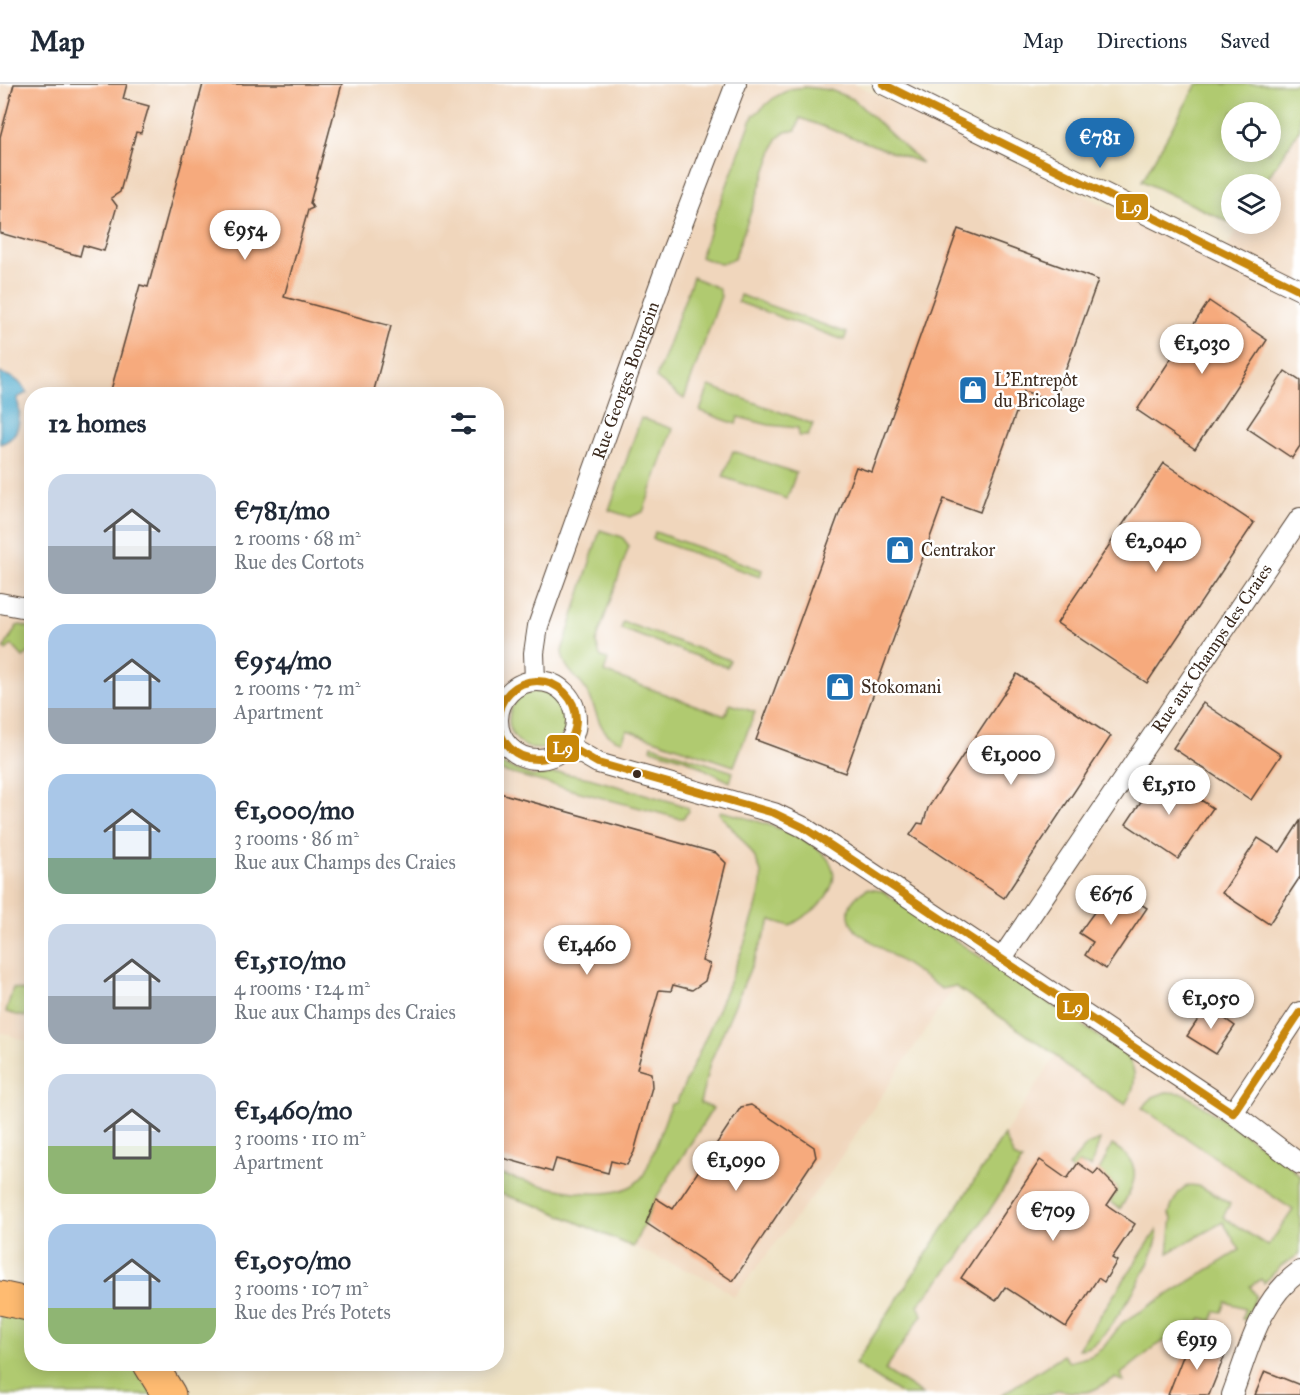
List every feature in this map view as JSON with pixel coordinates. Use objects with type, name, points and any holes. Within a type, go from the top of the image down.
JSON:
[{"type":"highway","points":[[0,1298],[24,1303]]},
{"type":"highway","points":[[154,1371],[169,1395]]},
{"type":"street","name":"Rue Georges Bourgoin","points":[[535,681],[535,641],[542,617],[666,268],[736,84]]},
{"type":"street","points":[[883,84],[1300,290]]},
{"type":"street","name":"Rue aux Champs des Craies","points":[[1002,958],[1300,518]]},
{"type":"street","points":[[0,603],[24,608]]},
{"type":"street","points":[[504,701],[510,692],[524,683],[535,681],[557,686],[572,703],[576,725],[567,745],[552,756],[527,758],[504,740]]},
{"type":"street","points":[[567,745],[598,763],[774,813],[803,827],[1233,1113],[1300,1164]]},
{"type":"street","points":[[1233,1113],[1300,1012]]},
{"type":"street","points":[[1232,1395],[1270,1298],[1285,1282],[1300,1271]]},
{"type":"shaded area","points":[[0,84],[854,84],[1220,262],[1234,234],[1281,234],[1281,174],[1270,174],[1278,162],[1281,162],[1281,158],[1300,128],[1300,1395],[903,1395],[855,1364],[1056,1055],[955,986],[828,1176],[734,1297],[714,1282],[542,1207],[504,1195],[504,387],[24,387],[24,1040],[0,1032]]},
{"type":"green space","points":[[1197,84],[1300,84],[1300,128],[1281,158],[1281,102],[1221,102],[1221,162],[1278,162],[1270,174],[1221,174],[1221,219],[1142,181]]},
{"type":"green space","points":[[805,87],[830,90],[853,99],[922,163],[800,118],[796,130],[785,132],[777,139],[734,259],[720,264],[700,257],[753,116],[775,97],[790,89]]},
{"type":"green space","points":[[693,277],[718,288],[721,296],[684,399],[656,378]]},
{"type":"green space","points":[[740,295],[847,333],[844,340],[738,302]]},
{"type":"green space","points":[[709,386],[813,424],[808,436],[799,436],[798,428],[769,425],[738,417],[736,424],[700,411]]},
{"type":"green space","points":[[641,418],[673,429],[643,512],[630,517],[609,510]]},
{"type":"green space","points":[[733,451],[796,473],[787,499],[723,477]]},
{"type":"green space","points":[[600,530],[622,537],[629,546],[596,642],[600,656],[608,660],[604,672],[725,716],[730,704],[755,712],[734,766],[627,730],[622,741],[613,738],[602,727],[586,690],[565,663],[562,651]]},
{"type":"green space","points":[[655,532],[762,570],[760,577],[653,539]]},
{"type":"green space","points":[[623,622],[730,660],[727,667],[621,629]]},
{"type":"green space","points":[[17,626],[24,626],[23,657],[12,645],[6,650],[4,648]]},
{"type":"green space","points":[[538,691],[554,696],[562,704],[567,720],[562,736],[554,744],[538,749],[522,744],[514,736],[509,720],[514,704],[522,696]]},
{"type":"green space","points":[[652,745],[733,772],[730,782],[685,759],[651,749]]},
{"type":"green space","points":[[504,765],[532,776],[562,773],[589,778],[688,808],[689,811],[683,818],[504,772]]},
{"type":"green space","points":[[721,811],[761,822],[806,841],[823,854],[833,869],[831,887],[816,908],[790,926],[771,920],[710,1063],[700,1103],[713,1108],[656,1198],[633,1247],[542,1207],[504,1195],[504,1175],[550,1188],[593,1193],[613,1192],[629,1187],[645,1172],[671,1104],[676,1103],[728,986],[760,891],[761,873],[754,857],[719,813]]},
{"type":"green space","points":[[867,889],[882,891],[1125,1054],[1134,1072],[1134,1085],[1125,1104],[1065,1066],[1056,1055],[955,986],[942,989],[856,931],[850,918],[849,907],[855,898]]},
{"type":"green space","points":[[13,988],[24,991],[24,1017],[6,1012]]},
{"type":"green space","points":[[1166,1092],[1183,1093],[1287,1163],[1300,1177],[1300,1254],[1281,1266],[1264,1283],[1261,1279],[1250,1286],[1256,1296],[1246,1320],[1242,1319],[1245,1308],[1226,1302],[1222,1312],[1216,1311],[1212,1321],[1201,1318],[1198,1325],[1193,1323],[1156,1346],[1121,1374],[1124,1382],[1115,1378],[1088,1392],[1058,1390],[1050,1395],[1001,1395],[1063,1355],[1069,1362],[1091,1356],[1103,1348],[1122,1323],[1240,1250],[1223,1222],[1168,1253],[1172,1218],[1169,1214],[1174,1200],[1187,1186],[1201,1187],[1230,1204],[1223,1217],[1268,1246],[1293,1210],[1142,1108],[1153,1097]]},
{"type":"green space","points":[[1004,1135],[1014,1157],[1022,1161],[958,1258],[918,1305],[922,1315],[885,1370],[923,1395],[903,1395],[855,1364]]},
{"type":"green space","points":[[1100,1140],[1091,1167],[1078,1163],[1073,1171],[1068,1167],[1087,1145]]},
{"type":"green space","points":[[1112,1145],[1129,1159],[1134,1174],[1130,1191],[1120,1209],[1110,1202],[1118,1189],[1099,1171]]},
{"type":"green space","points":[[1157,1230],[1157,1240],[1152,1255],[1124,1307],[1095,1343],[1087,1348],[1078,1349]]},
{"type":"green space","points":[[0,1306],[24,1311],[24,1371],[140,1371],[154,1395],[0,1395]]},
{"type":"water","points":[[0,373],[22,385],[24,394],[17,398],[19,419],[16,432],[0,444]]},
{"type":"building","points":[[14,84],[127,84],[123,99],[149,106],[141,133],[136,132],[120,192],[111,198],[117,206],[104,251],[83,245],[80,256],[0,233],[0,137]]},
{"type":"building","points":[[203,84],[342,84],[310,203],[313,208],[308,210],[284,297],[391,326],[375,387],[112,387],[140,285],[148,287]]},
{"type":"building","points":[[958,229],[1098,280],[1054,402],[1024,391],[980,512],[944,499],[845,773],[756,740],[856,467],[872,472]]},
{"type":"building","points":[[1209,301],[1267,340],[1195,449],[1137,410]]},
{"type":"building","points":[[1285,371],[1300,381],[1300,446],[1292,458],[1247,428]]},
{"type":"building","points":[[1164,463],[1254,523],[1147,683],[1057,623]]},
{"type":"building","points":[[1017,674],[1111,736],[1004,898],[910,835],[918,823],[923,824],[928,808]]},
{"type":"building","points":[[1203,703],[1281,755],[1251,800],[1173,748]]},
{"type":"building","points":[[1160,773],[1213,808],[1178,859],[1126,824]]},
{"type":"building","points":[[504,794],[716,853],[726,863],[702,961],[710,964],[705,981],[692,990],[673,985],[671,991],[659,990],[637,1069],[651,1073],[652,1087],[634,1152],[627,1165],[611,1161],[608,1173],[556,1159],[552,1172],[504,1158]]},
{"type":"building","points":[[1300,821],[1300,877],[1269,924],[1222,893],[1258,838],[1280,852]]},
{"type":"building","points":[[1113,886],[1147,908],[1106,969],[1085,955],[1093,942],[1079,933]]},
{"type":"building","points":[[1207,1006],[1235,1026],[1216,1054],[1187,1036]]},
{"type":"building","points":[[751,1105],[814,1147],[816,1157],[733,1281],[646,1223],[656,1198],[673,1209],[741,1107]]},
{"type":"building","points":[[1040,1160],[1067,1179],[1078,1163],[1094,1174],[1098,1169],[1118,1189],[1107,1205],[1135,1224],[1112,1258],[1117,1261],[1104,1282],[1098,1278],[1066,1327],[1005,1287],[996,1301],[961,1278]]},
{"type":"building","points":[[1189,1341],[1225,1355],[1209,1395],[1168,1395]]},
{"type":"building","points":[[1265,1371],[1300,1385],[1300,1395],[1255,1395]]},
{"type":"transit line","name":"L9","points":[[883,84],[1300,290]]},
{"type":"transit line","name":"L9","points":[[504,700],[509,692],[522,684],[545,682],[565,692],[573,705],[576,720]]},
{"type":"transit line","name":"L9","points":[[504,740],[509,748],[522,756],[545,758],[565,748],[573,735],[576,720]]},
{"type":"transit line","name":"L9","points":[[567,745],[598,763],[774,813],[803,827],[1233,1113]]},
{"type":"transit line","name":"L9","points":[[1233,1113],[1300,1012]]},
{"type":"place","name":"L'Entrepôt du Bricolage","points":[[973,390]]},
{"type":"place","name":"Centrakor","points":[[900,550]]},
{"type":"place","name":"Stokomani","points":[[840,687]]}]
